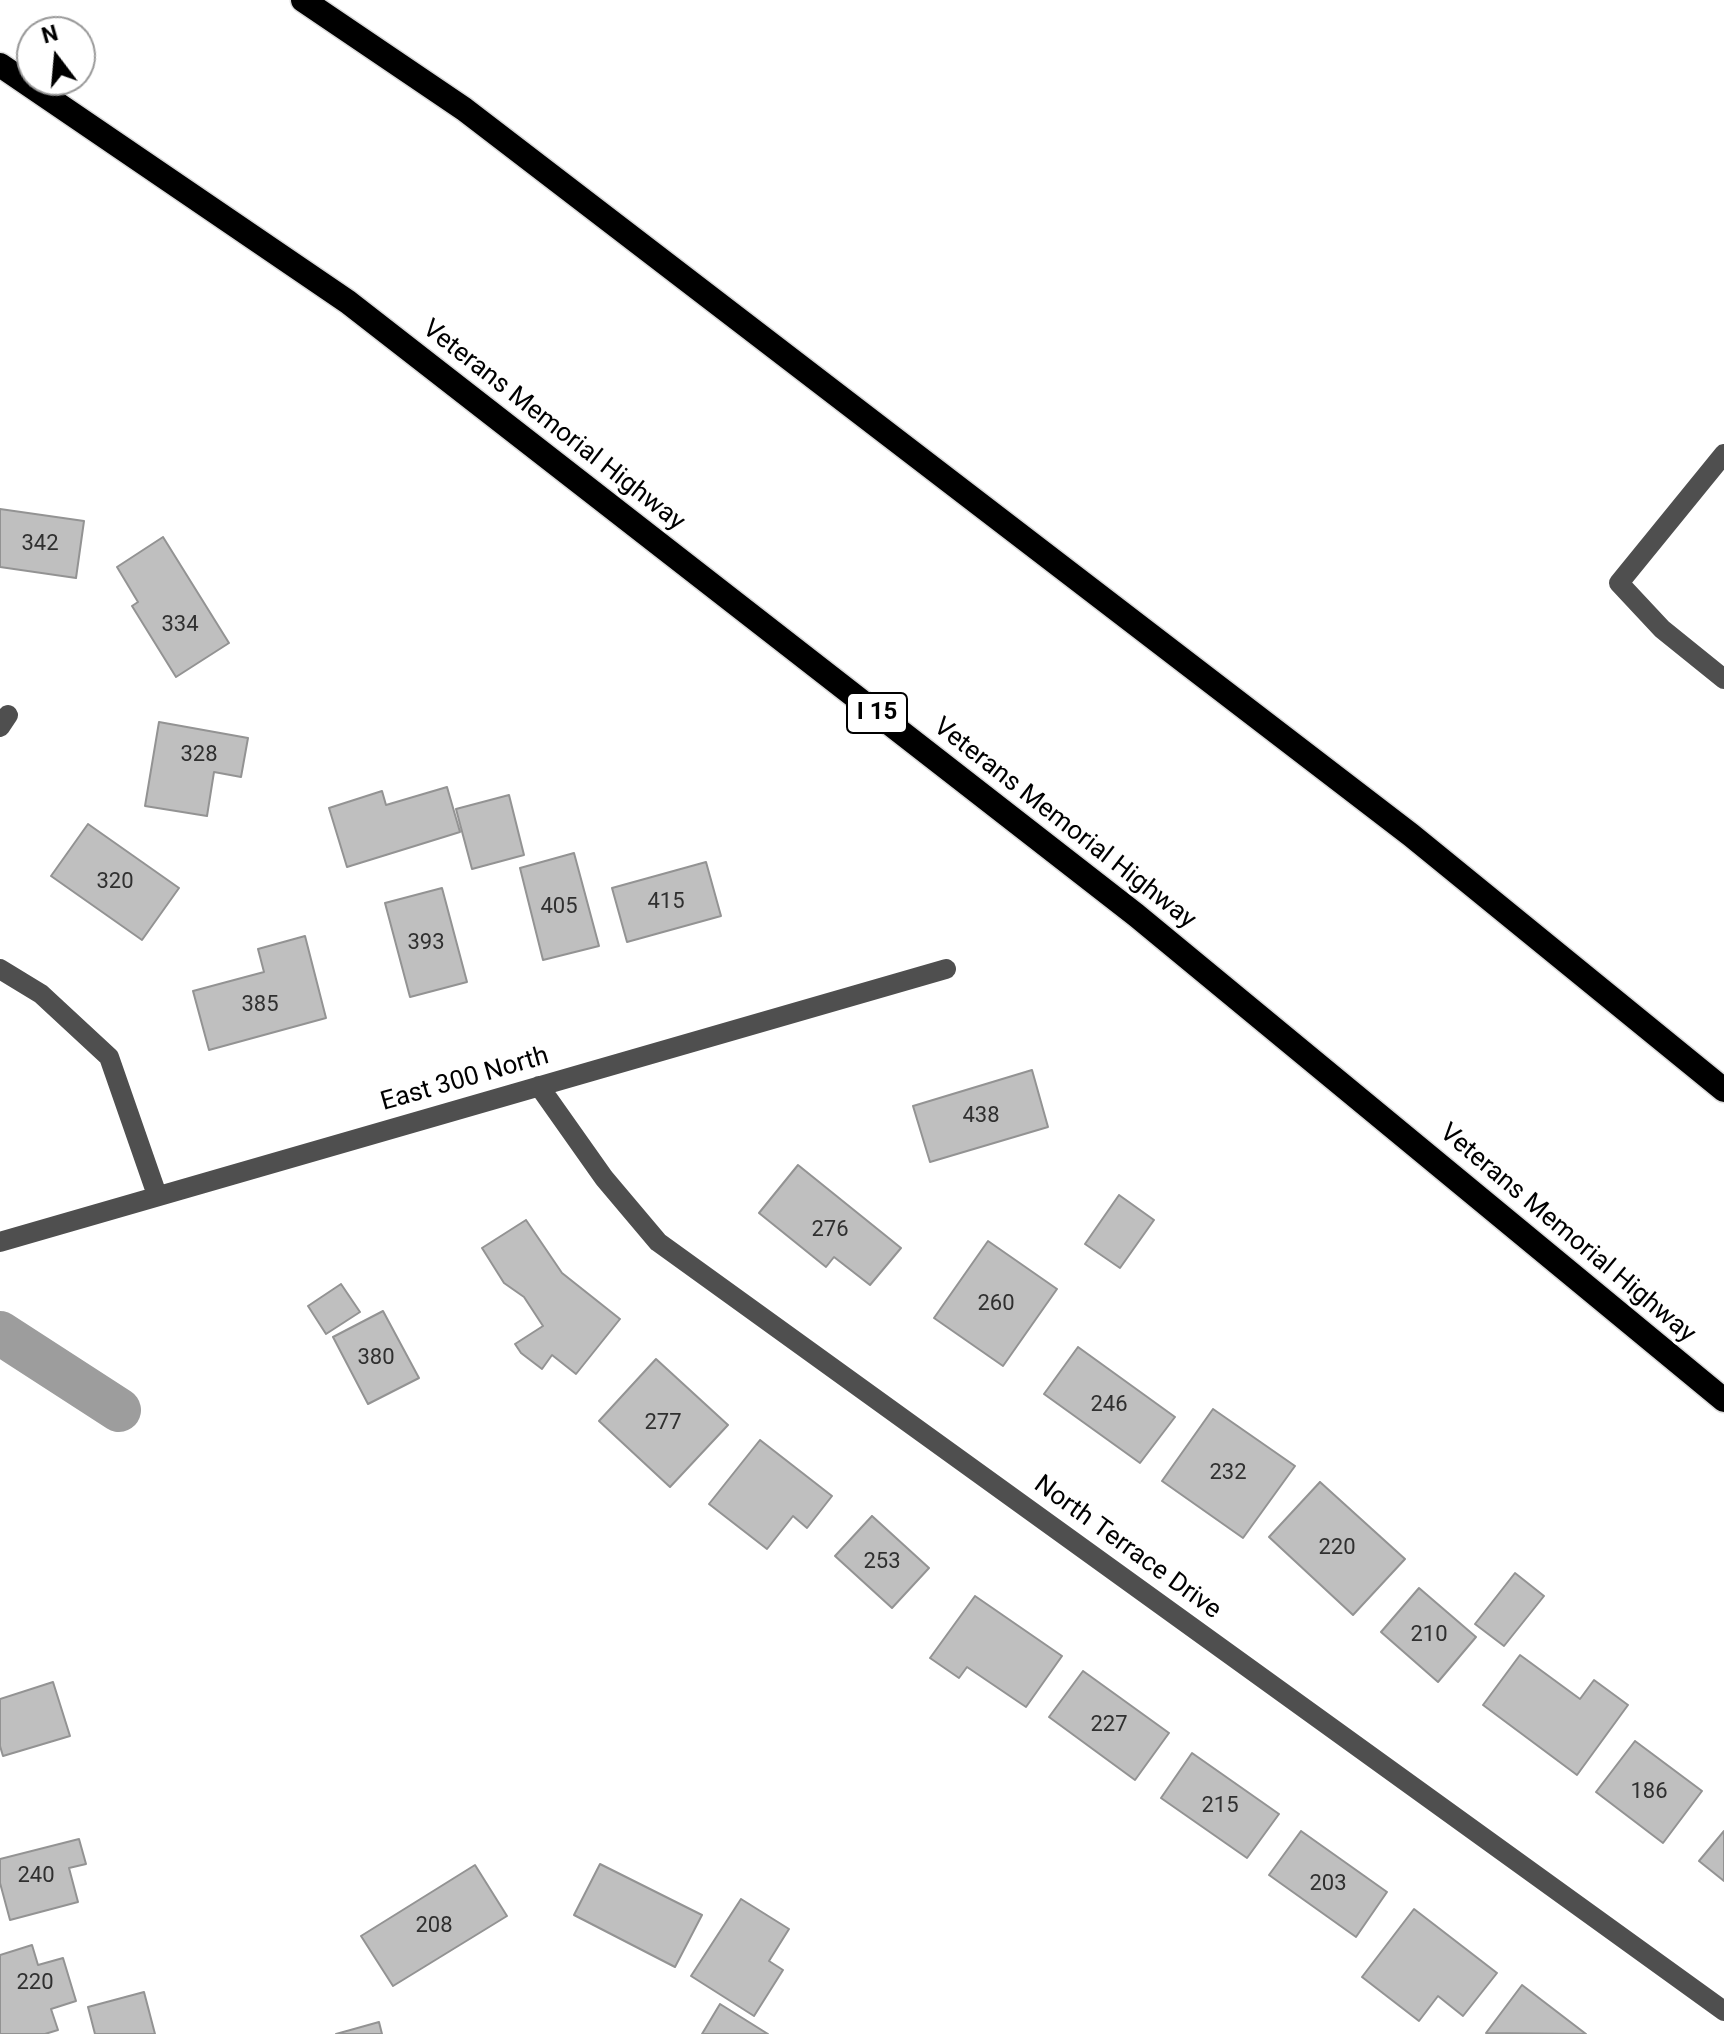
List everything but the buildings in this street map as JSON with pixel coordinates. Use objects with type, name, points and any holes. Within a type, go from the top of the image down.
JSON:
[{"type":"highway","points":[[303,0],[477,118],[1361,796],[1724,1090]]},
{"type":"highway","name":"Veterans Memorial Highway","points":[[0,65],[348,302],[1099,885],[1724,1400]]},
{"type":"highway","points":[[0,78],[77,116]]},
{"type":"street","points":[[1724,454],[1619,583],[1662,629],[1724,679]]},
{"type":"street","points":[[0,969],[41,994],[109,1057],[157,1195]]},
{"type":"street","name":"East 300 North","points":[[0,1242],[946,969]]},
{"type":"street","name":"North Terrace Drive","points":[[539,1086],[604,1178],[658,1242],[1724,2011]]},
{"type":"waterway","points":[[0,1333],[119,1410]]}]
